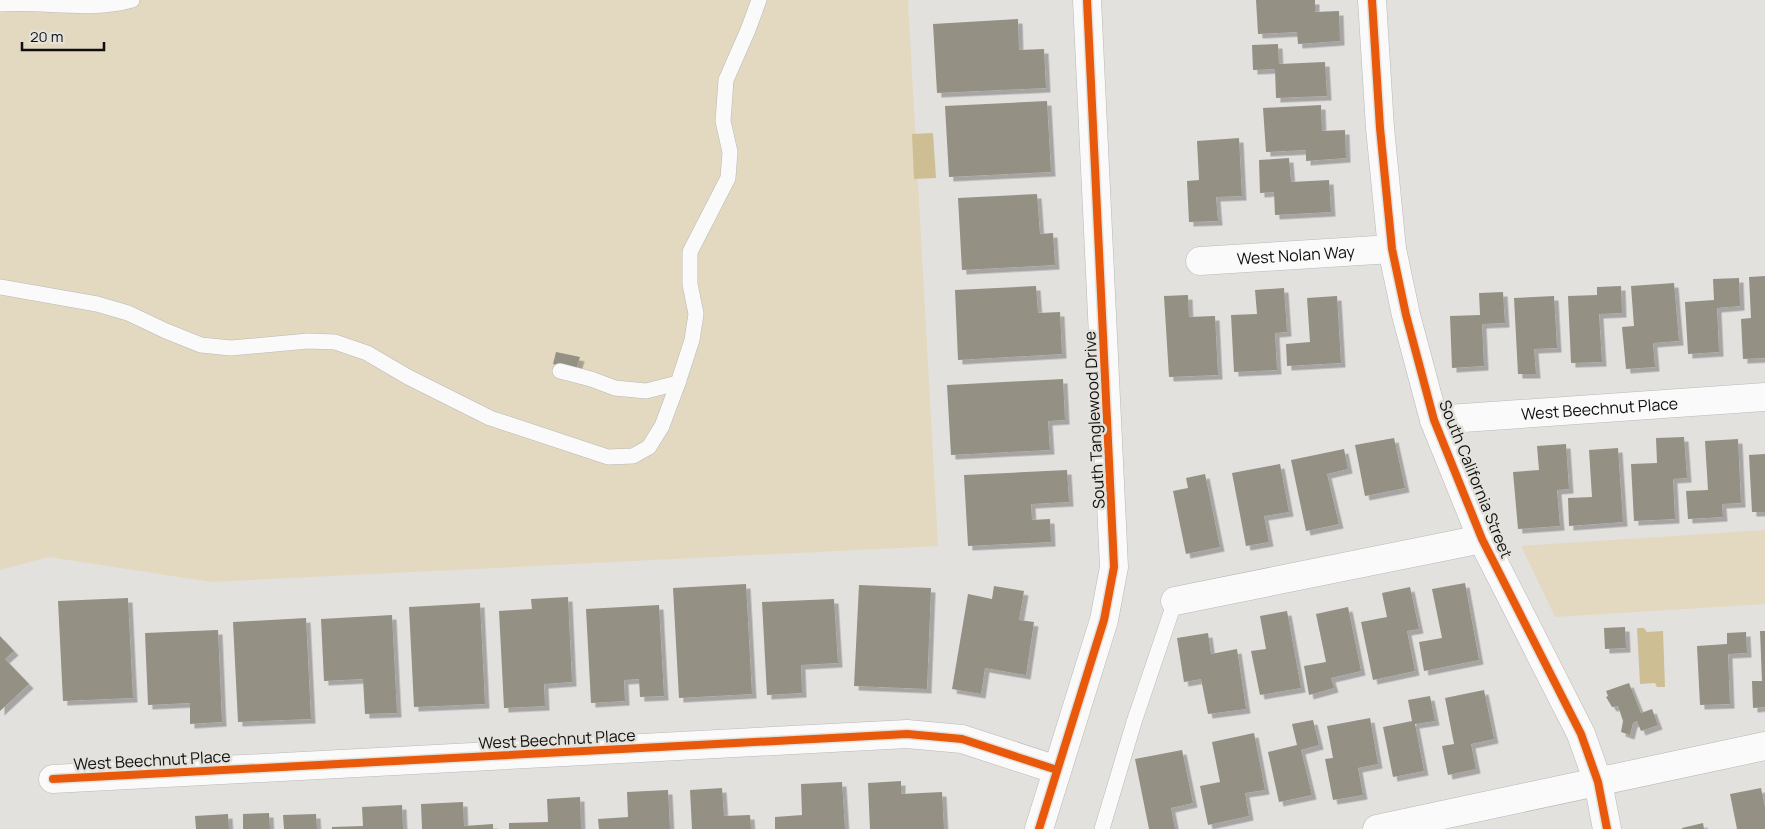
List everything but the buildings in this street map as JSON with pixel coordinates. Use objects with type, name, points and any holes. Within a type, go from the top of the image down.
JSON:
[{"type":"street","name":"South Tanglewood Drive","points":[[1039,829],[1104,620],[1114,567],[1087,0]]},
{"type":"street","name":"South California Street","points":[[1372,0],[1380,128],[1392,249],[1406,315],[1434,420],[1482,538],[1581,734],[1598,782],[1607,829]]},
{"type":"street","name":"West Nolan Way","points":[[1200,260],[1392,249]]},
{"type":"street","name":"West Beechnut Place","points":[[1434,420],[1765,397]]},
{"type":"street","points":[[1176,601],[1482,538]]},
{"type":"street","name":"West Beechnut Place","points":[[53,779],[907,734],[962,738],[1057,770]]},
{"type":"street","points":[[1377,829],[1765,746]]},
{"type":"lane","points":[[0,4],[22,2],[92,6],[132,0]]},
{"type":"lane","points":[[0,287],[97,304],[128,313],[201,345],[231,348],[308,341],[335,342],[367,353],[490,418],[608,457],[632,456],[649,447],[662,426],[692,340],[696,314],[690,284],[690,252],[728,178],[730,152],[723,122],[726,80],[759,0]]},
{"type":"lane","points":[[560,371],[616,388],[646,391],[678,383]]},
{"type":"lane","points":[[1102,829],[1134,722],[1176,601]]},
{"type":"shaded area","points":[[0,0],[908,0],[938,546],[211,582],[49,557],[0,570]]},
{"type":"shaded area","points":[[933,133],[936,178],[914,179],[912,134]]},
{"type":"shaded area","points":[[1765,530],[1765,604],[1555,617],[1521,546]]},
{"type":"shaded area","points":[[1637,628],[1644,628],[1647,632],[1663,631],[1665,687],[1657,687],[1655,683],[1640,684]]},
{"type":"cycle path","points":[[1039,829],[1104,620],[1114,567],[1087,0]]},
{"type":"cycle path","points":[[1372,0],[1380,128],[1392,249],[1406,315],[1434,420],[1482,539],[1581,734],[1598,782],[1607,829]]},
{"type":"cycle path","points":[[53,779],[907,734],[962,739],[1057,770]]}]
